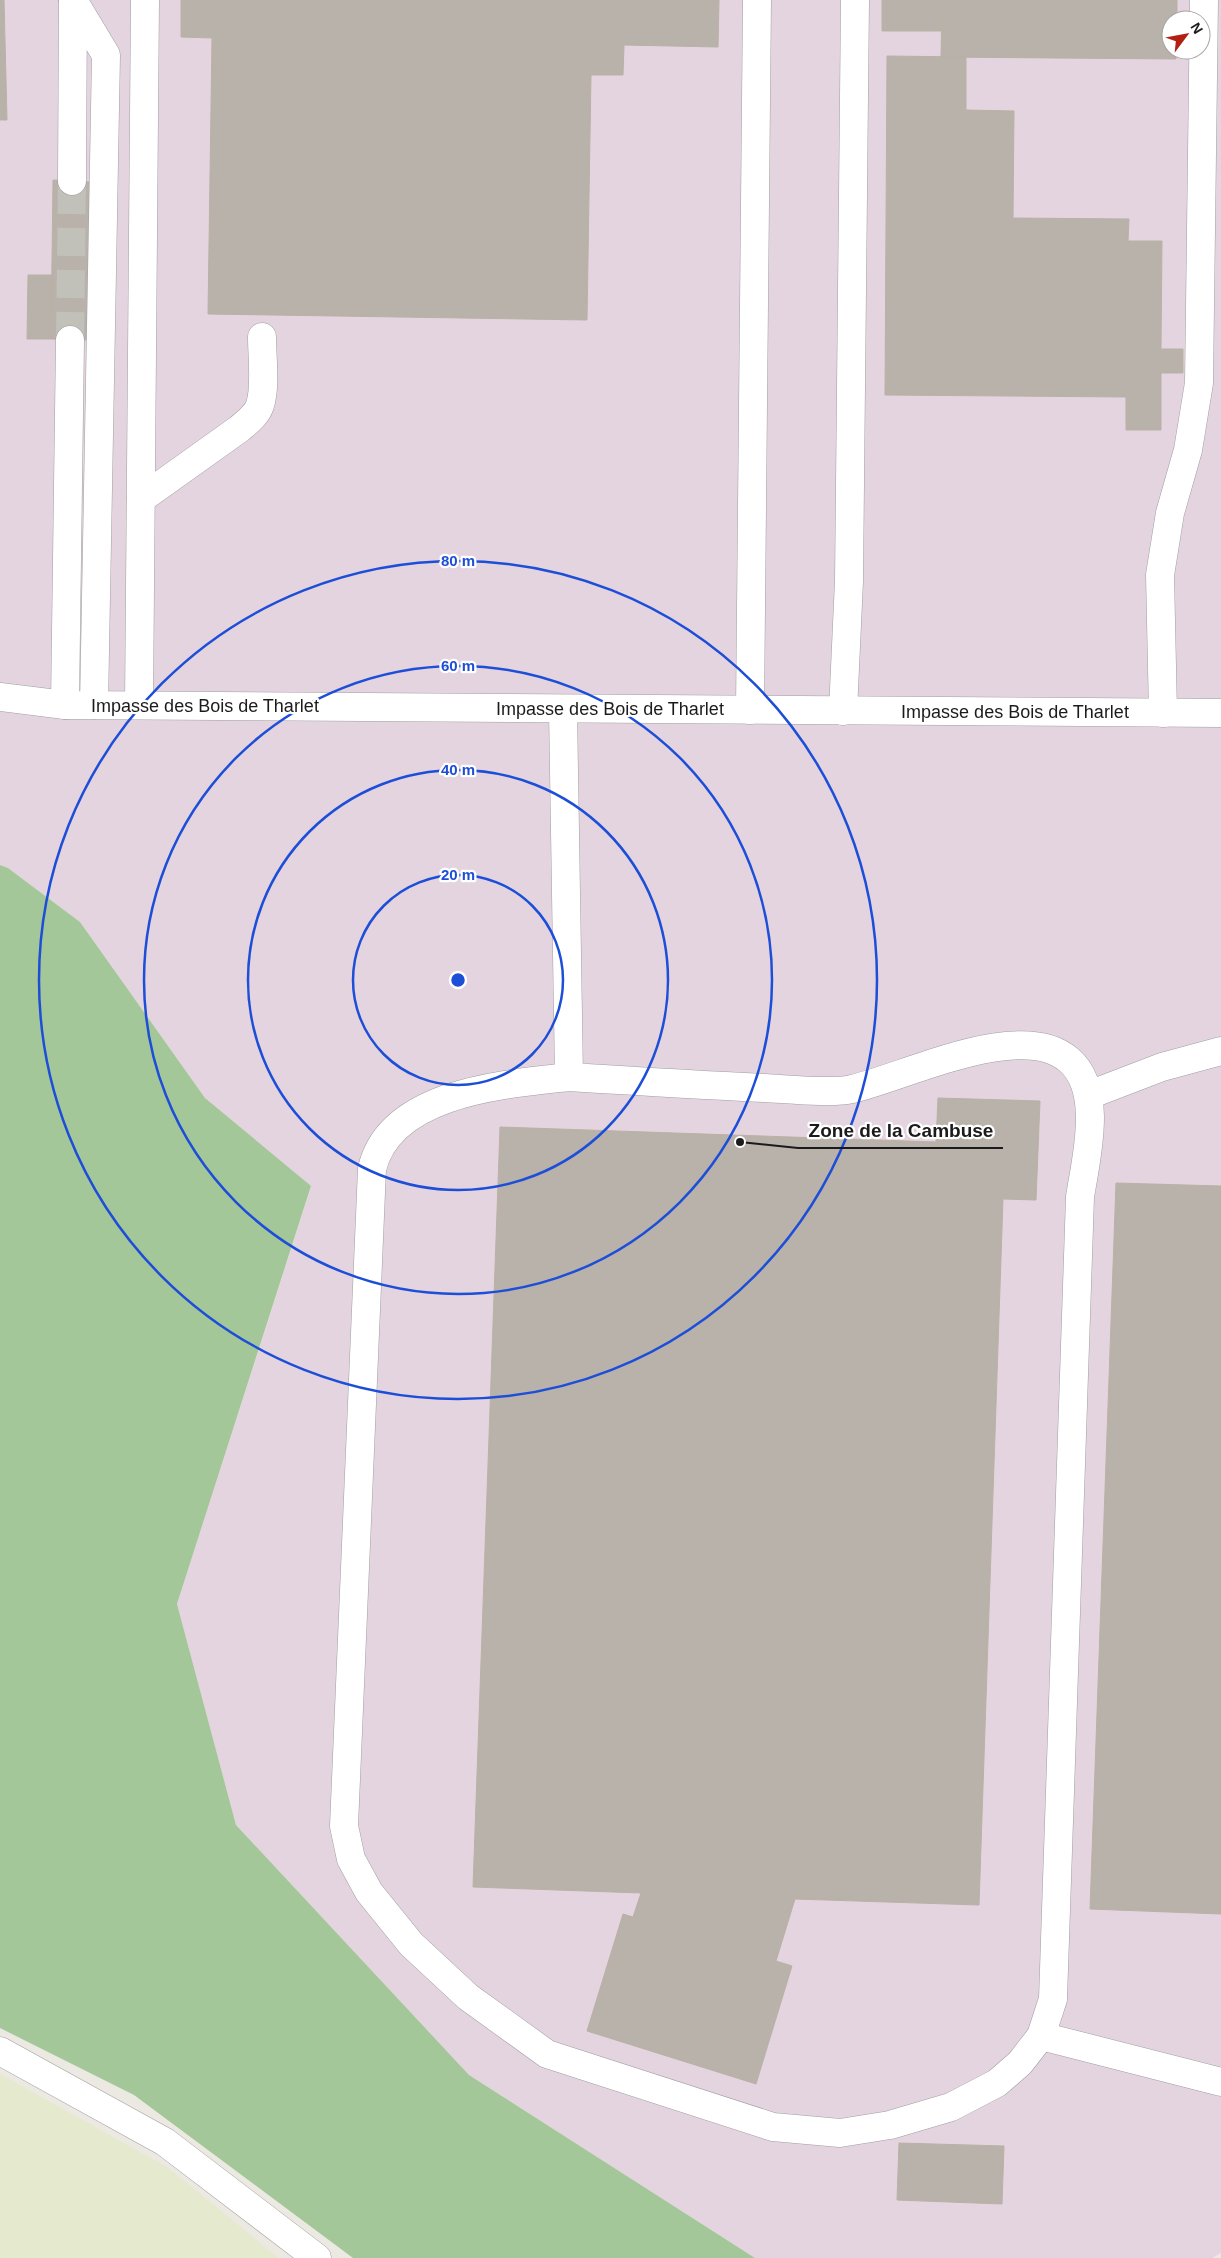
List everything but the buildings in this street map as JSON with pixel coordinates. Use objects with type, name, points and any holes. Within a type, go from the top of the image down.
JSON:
[{"type":"street","points":[[72,181],[73,0]]},
{"type":"street","points":[[73,0],[106,55],[94,705]]},
{"type":"street","points":[[138,705],[145,0]]},
{"type":"street","points":[[750,710],[757,0]]},
{"type":"street","points":[[843,711],[849,581],[855,0]]},
{"type":"street","points":[[1163,713],[1160,575],[1170,513],[1188,450],[1199,383],[1204,0]]},
{"type":"street","points":[[141,500],[251,418],[260,406],[262,392],[262,337]]},
{"type":"street","points":[[65,705],[70,340]]},
{"type":"street","name":"Impasse des Bois de Tharlet","points":[[0,697],[65,705],[1221,713]]},
{"type":"street","points":[[564,709],[569,1076]]},
{"type":"street","points":[[1015,1044],[1049,1048],[1070,1060],[1090,1095],[1088,1149],[1080,1197],[1053,1999],[1041,2036],[1020,2063],[997,2084],[951,2107],[890,2125],[840,2133],[773,2127],[547,2054],[468,1998],[411,1944],[369,1892],[351,1858],[344,1826],[372,1169],[376,1153],[392,1131],[421,1110],[453,1097],[501,1085],[569,1076],[775,1088],[849,1090],[886,1080],[942,1059],[1015,1044]]},
{"type":"street","points":[[1090,1095],[1162,1067],[1221,1051]]},
{"type":"street","points":[[1041,2036],[1221,2082]]},
{"type":"street","points":[[0,2051],[165,2142],[317,2258]]},
{"type":"shaded area","points":[[0,0],[1221,0],[1221,2253],[1212,2258],[755,2258],[469,2075],[236,1825],[177,1604],[311,1187],[205,1098],[80,922],[8,868],[0,865]]},
{"type":"green space","points":[[0,865],[8,868],[80,922],[205,1098],[311,1186],[177,1604],[236,1825],[469,2075],[755,2258],[353,2258],[134,2095],[0,2028]]},
{"type":"green space","points":[[0,2074],[167,2167],[279,2258],[0,2258]]},
{"type":"tunnel","points":[[70,340],[72,181]]},
{"type":"place","name":"Zone de la Cambuse","points":[[740,1142]]}]
